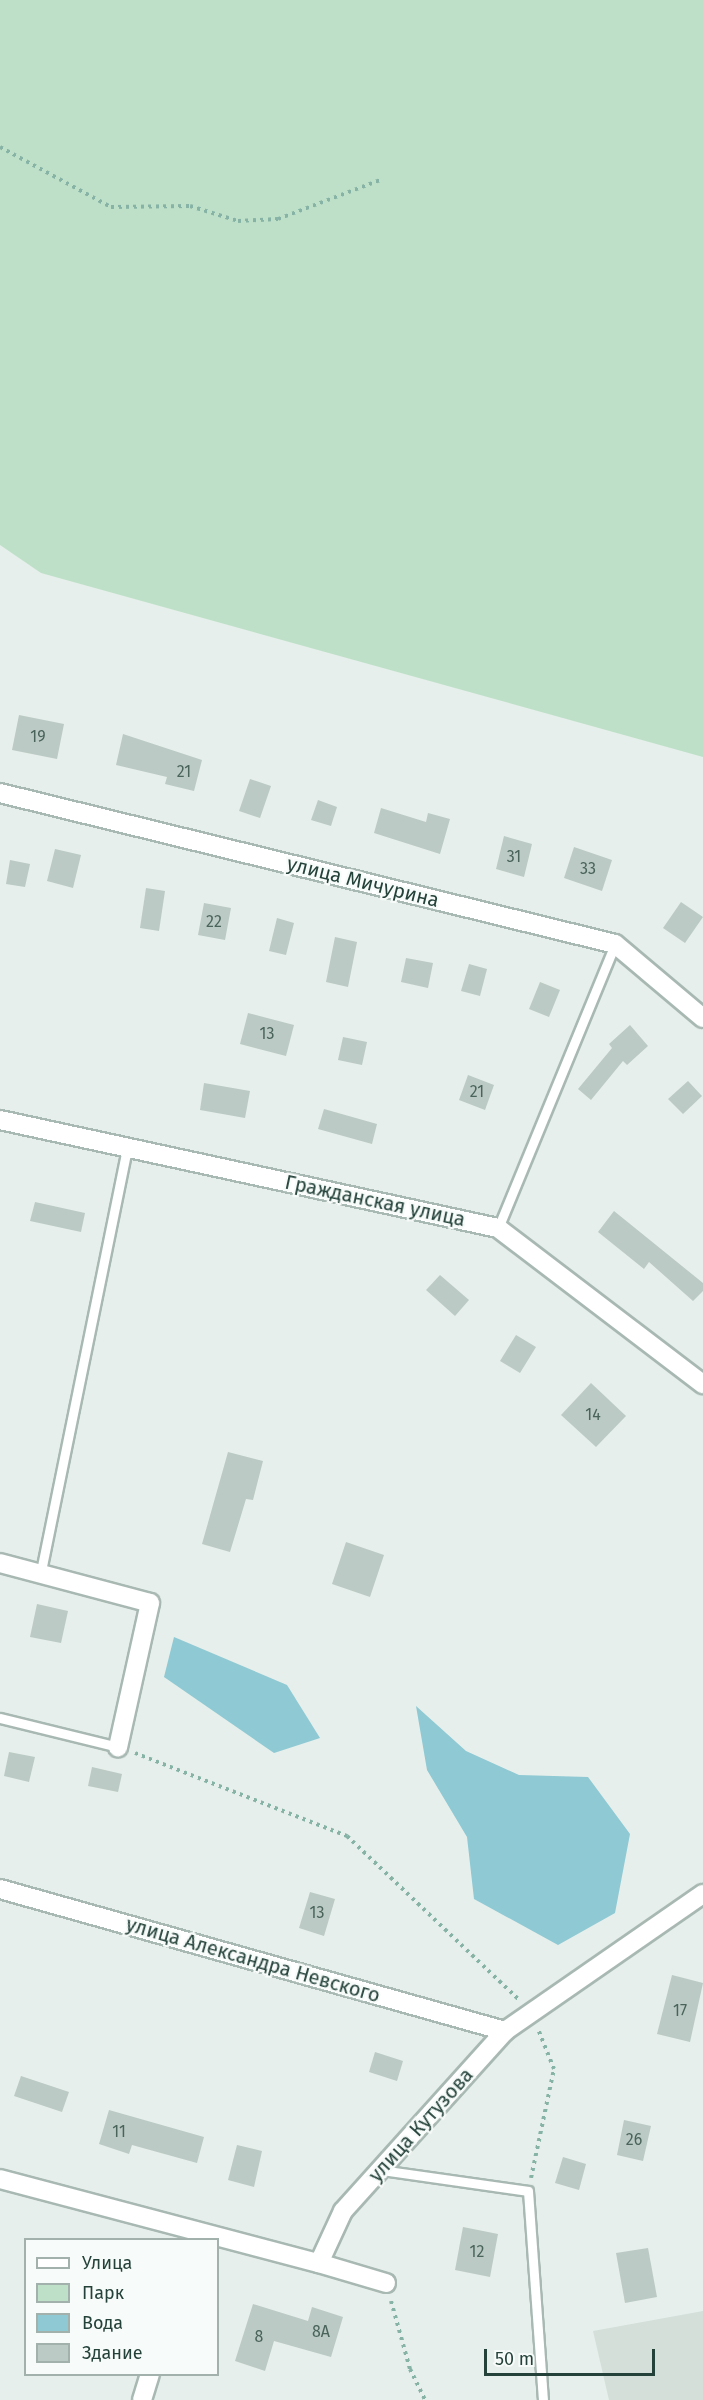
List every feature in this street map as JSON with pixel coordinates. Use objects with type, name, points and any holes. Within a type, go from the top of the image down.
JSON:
[{"type":"street","name":"улица Мичурина","points":[[0,793],[615,944],[703,1018]]},
{"type":"street","name":"Гражданская улица","points":[[0,1120],[498,1228],[703,1384]]},
{"type":"street","points":[[0,1563],[41,1571],[150,1603],[118,1747]]},
{"type":"street","name":"улица Александра Невского","points":[[0,1889],[505,2031]]},
{"type":"street","name":"улица Кутузова","points":[[319,2263],[343,2211],[505,2031],[703,1894]]},
{"type":"street","points":[[0,2180],[202,2238]]},
{"type":"street","points":[[219,2242],[319,2263],[386,2283]]},
{"type":"street","points":[[142,2400],[149,2376]]},
{"type":"lane","points":[[498,1228],[615,944]]},
{"type":"lane","points":[[41,1571],[127,1148]]},
{"type":"lane","points":[[0,1718],[118,1747]]},
{"type":"lane","points":[[381,2170],[528,2191],[543,2400]]},
{"type":"path","points":[[0,147],[111,207],[190,206],[238,221],[278,219],[380,180]]},
{"type":"path","points":[[118,1747],[347,1836],[532,2013],[554,2069],[528,2191]]},
{"type":"path","points":[[386,2283],[410,2369],[425,2400]]},
{"type":"shaded area","points":[[703,2311],[703,2400],[609,2400],[593,2331]]},
{"type":"green space","points":[[0,0],[703,0],[703,757],[41,573],[0,545]]},
{"type":"water","points":[[174,1637],[287,1685],[320,1738],[274,1753],[164,1677]]},
{"type":"water","points":[[416,1706],[466,1751],[519,1775],[588,1777],[630,1834],[615,1913],[558,1945],[474,1899],[467,1837],[427,1770]]},
{"type":"building","points":[[19,715],[64,724],[57,759],[12,750]]},
{"type":"building","points":[[123,734],[202,760],[194,791],[165,784],[167,777],[116,765]]},
{"type":"building","points":[[250,779],[271,786],[260,818],[239,811]]},
{"type":"building","points":[[318,800],[337,807],[331,826],[311,820]]},
{"type":"building","points":[[381,808],[426,822],[428,813],[450,819],[440,854],[374,833]]},
{"type":"building","points":[[504,836],[532,844],[524,877],[496,869]]},
{"type":"building","points":[[574,847],[612,860],[602,891],[564,878]]},
{"type":"building","points":[[55,849],[81,855],[73,888],[47,881]]},
{"type":"building","points":[[10,860],[30,864],[25,887],[6,884]]},
{"type":"building","points":[[146,888],[165,891],[159,931],[140,928]]},
{"type":"building","points":[[681,902],[703,917],[685,943],[663,928]]},
{"type":"building","points":[[204,903],[231,908],[225,940],[198,935]]},
{"type":"building","points":[[277,918],[294,923],[286,955],[269,951]]},
{"type":"building","points":[[335,937],[357,942],[348,987],[326,982]]},
{"type":"building","points":[[406,958],[433,963],[428,988],[401,982]]},
{"type":"building","points":[[469,964],[487,969],[480,996],[461,991]]},
{"type":"building","points":[[540,982],[560,990],[549,1017],[529,1009]]},
{"type":"building","points":[[248,1013],[294,1025],[286,1056],[240,1044]]},
{"type":"building","points":[[630,1025],[648,1046],[627,1065],[623,1061],[591,1100],[578,1089],[612,1048],[609,1044]]},
{"type":"building","points":[[343,1037],[367,1042],[362,1065],[338,1060]]},
{"type":"building","points":[[468,1075],[494,1085],[485,1110],[459,1100]]},
{"type":"building","points":[[688,1081],[702,1096],[683,1114],[668,1099]]},
{"type":"building","points":[[204,1083],[250,1091],[245,1118],[200,1110]]},
{"type":"building","points":[[324,1109],[377,1124],[372,1144],[318,1129]]},
{"type":"building","points":[[35,1202],[85,1213],[81,1232],[30,1221]]},
{"type":"building","points":[[614,1211],[703,1283],[703,1291],[693,1301],[649,1262],[644,1269],[598,1232]]},
{"type":"building","points":[[440,1275],[469,1300],[455,1316],[426,1290]]},
{"type":"building","points":[[516,1335],[536,1347],[520,1373],[500,1361]]},
{"type":"building","points":[[591,1383],[626,1416],[596,1447],[561,1415]]},
{"type":"building","points":[[228,1452],[263,1461],[253,1500],[246,1499],[230,1552],[202,1544]]},
{"type":"building","points":[[346,1542],[384,1555],[370,1597],[332,1584]]},
{"type":"building","points":[[37,1604],[68,1611],[61,1643],[30,1637]]},
{"type":"building","points":[[9,1752],[35,1757],[29,1782],[4,1776]]},
{"type":"building","points":[[92,1767],[122,1774],[118,1792],[88,1786]]},
{"type":"building","points":[[310,1892],[335,1899],[324,1936],[299,1928]]},
{"type":"building","points":[[672,1975],[703,1983],[690,2042],[657,2034]]},
{"type":"building","points":[[375,2052],[403,2061],[397,2081],[369,2072]]},
{"type":"building","points":[[21,2076],[69,2092],[62,2112],[14,2096]]},
{"type":"building","points":[[109,2110],[204,2137],[197,2163],[132,2145],[129,2154],[99,2144]]},
{"type":"building","points":[[624,2120],[651,2126],[643,2161],[617,2155]]},
{"type":"building","points":[[237,2145],[262,2151],[254,2187],[228,2180]]},
{"type":"building","points":[[563,2157],[586,2164],[579,2190],[555,2183]]},
{"type":"building","points":[[463,2227],[498,2234],[490,2277],[455,2270]]},
{"type":"building","points":[[648,2248],[657,2297],[625,2303],[616,2253]]},
{"type":"building","points":[[253,2304],[308,2321],[312,2307],[343,2317],[331,2357],[274,2341],[265,2371],[235,2361]]}]
